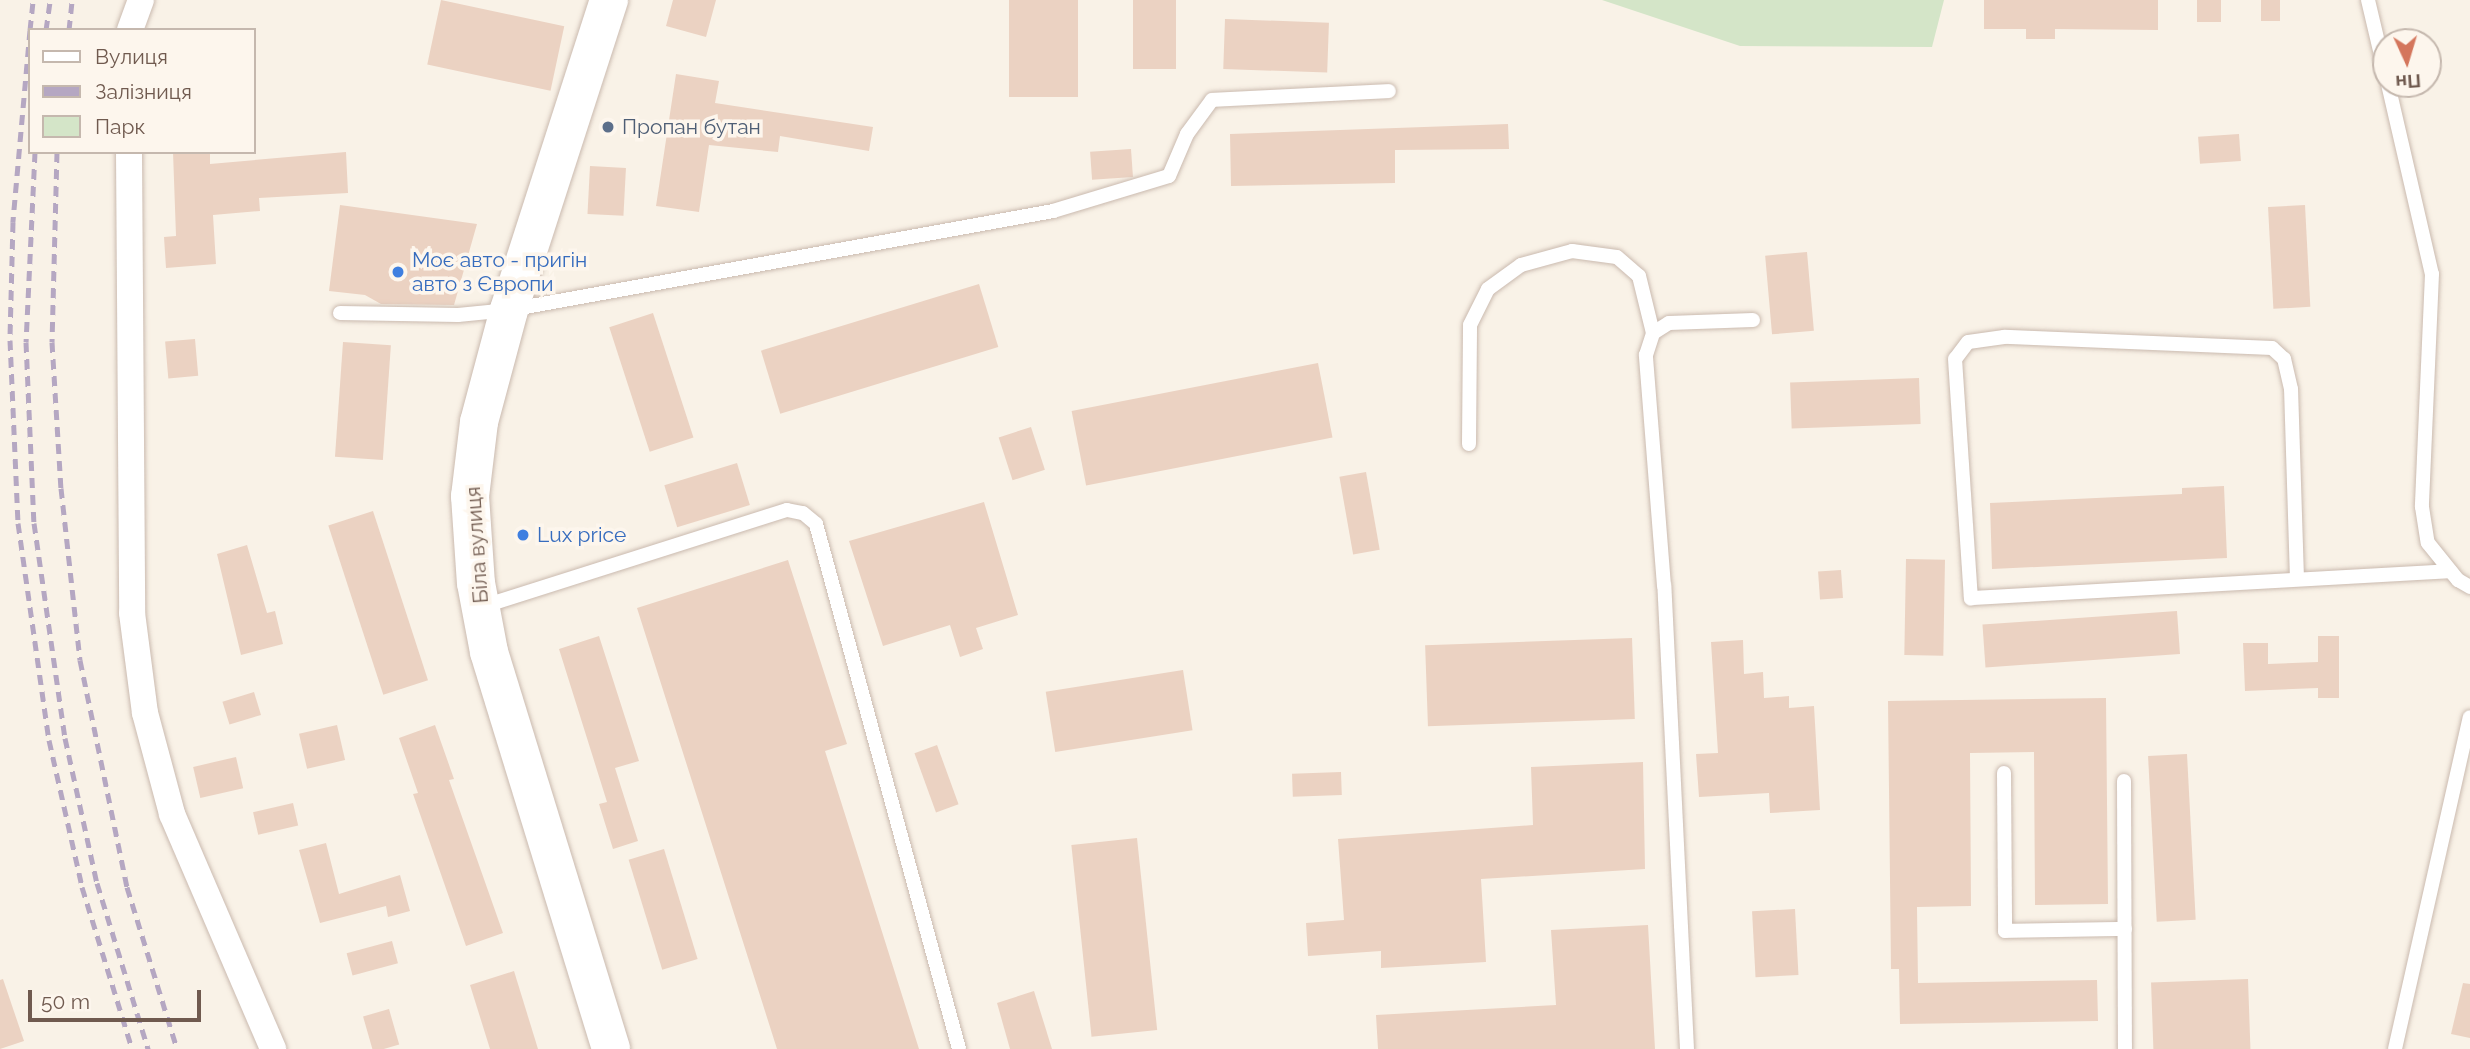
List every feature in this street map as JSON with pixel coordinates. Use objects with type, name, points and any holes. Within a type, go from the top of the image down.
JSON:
[{"type":"street","points":[[131,28],[141,0]]},
{"type":"street","name":"Біла вулиця","points":[[609,0],[509,310],[479,422],[470,496],[480,608],[493,664],[611,1049]]},
{"type":"street","points":[[129,154],[132,613],[145,713],[172,814],[273,1049]]},
{"type":"lane","points":[[2368,0],[2375,28]]},
{"type":"lane","points":[[340,313],[458,315],[509,310],[1053,211],[1169,176],[1187,134],[1212,100],[1389,91]]},
{"type":"lane","points":[[2391,98],[2432,274],[2422,507],[2428,543],[2450,571],[2470,587]]},
{"type":"lane","points":[[1469,444],[1470,325],[1488,289],[1521,265],[1572,251],[1617,257],[1639,276],[1653,333],[1646,355],[1664,586],[1687,1049]]},
{"type":"lane","points":[[1653,333],[1669,323],[1753,320]]},
{"type":"lane","points":[[2297,579],[2291,389],[2284,359],[2272,348],[2004,337],[1968,342],[1955,359],[1970,598],[2450,571]]},
{"type":"lane","points":[[480,608],[787,510],[803,513],[816,524],[959,1049]]},
{"type":"lane","points":[[2395,1049],[2470,717]]},
{"type":"lane","points":[[2004,773],[2005,930],[2125,929]]},
{"type":"lane","points":[[2124,781],[2125,1049]]},
{"type":"green space","points":[[1602,0],[1944,0],[1932,47],[1740,46]]},
{"type":"building","points":[[441,0],[564,26],[551,91],[427,65]]},
{"type":"building","points":[[673,0],[716,0],[706,37],[666,26]]},
{"type":"building","points":[[1009,0],[1078,0],[1078,97],[1009,97]]},
{"type":"building","points":[[1133,0],[1176,0],[1176,69],[1133,69]]},
{"type":"building","points":[[1984,0],[2158,0],[2158,30],[2055,29],[2055,39],[2026,39],[2026,29],[1984,29]]},
{"type":"building","points":[[2197,0],[2221,0],[2221,22],[2197,22]]},
{"type":"building","points":[[2261,0],[2280,0],[2280,21],[2261,21]]},
{"type":"building","points":[[1225,19],[1329,23],[1327,73],[1223,69]]},
{"type":"building","points":[[676,74],[719,81],[715,103],[873,127],[869,151],[780,136],[778,152],[709,145],[699,212],[656,206]]},
{"type":"building","points":[[1508,124],[1509,149],[1395,150],[1395,183],[1231,186],[1230,134]]},
{"type":"building","points":[[2239,134],[2241,161],[2200,164],[2198,137]]},
{"type":"building","points":[[1131,149],[1133,177],[1092,180],[1090,152]]},
{"type":"building","points":[[346,152],[348,193],[259,198],[260,211],[213,215],[216,264],[166,268],[164,237],[176,236],[173,154],[210,154],[210,164]]},
{"type":"building","points":[[590,166],[626,168],[623,216],[587,214]]},
{"type":"building","name":"Моє авто - пригін авто з Європи","points":[[340,205],[477,224],[454,305],[381,304],[365,295],[329,291]]},
{"type":"building","points":[[2305,205],[2310,307],[2273,309],[2268,207]]},
{"type":"building","points":[[1807,252],[1814,331],[1772,334],[1765,256]]},
{"type":"building","points":[[979,284],[998,347],[780,414],[761,351]]},
{"type":"building","points":[[653,313],[693,438],[650,452],[609,327]]},
{"type":"building","points":[[195,339],[198,376],[168,378],[165,342]]},
{"type":"building","points":[[343,342],[391,345],[383,460],[335,457]]},
{"type":"building","points":[[1318,363],[1333,438],[1086,485],[1072,411]]},
{"type":"building","points":[[1919,378],[1921,424],[1792,428],[1790,383]]},
{"type":"building","points":[[1031,427],[1045,470],[1013,480],[999,438]]},
{"type":"building","points":[[737,463],[750,505],[677,527],[664,485]]},
{"type":"building","points":[[1366,472],[1380,550],[1353,554],[1339,477]]},
{"type":"building","points":[[2224,486],[2227,558],[1992,569],[1990,503],[2182,494],[2182,488]]},
{"type":"building","points":[[984,502],[1018,615],[976,628],[983,649],[960,657],[950,625],[883,646],[849,541]]},
{"type":"building","points":[[373,511],[428,680],[383,695],[328,526]]},
{"type":"building","points":[[247,545],[267,613],[275,611],[283,644],[241,655],[217,554]]},
{"type":"building","points":[[1906,559],[1945,560],[1943,656],[1904,655]]},
{"type":"building","points":[[788,560],[847,744],[825,751],[919,1049],[777,1049],[637,608]]},
{"type":"building","points":[[1841,570],[1843,598],[1820,600],[1818,572]]},
{"type":"building","points":[[2177,611],[2180,654],[1985,667],[1982,625]]},
{"type":"building","points":[[599,636],[639,761],[615,768],[638,841],[613,849],[599,804],[607,802],[559,649]]},
{"type":"building","points":[[2318,636],[2339,636],[2339,698],[2318,698],[2318,688],[2245,691],[2243,643],[2268,643],[2268,664],[2318,662]]},
{"type":"building","points":[[1632,638],[1635,719],[1428,726],[1425,645]]},
{"type":"building","points":[[1743,640],[1744,674],[1763,672],[1764,698],[1789,696],[1789,708],[1814,706],[1820,810],[1770,813],[1769,793],[1699,797],[1696,754],[1718,753],[1711,642]]},
{"type":"building","points":[[1183,670],[1193,730],[1055,752],[1046,692]]},
{"type":"building","points":[[254,692],[261,715],[229,725],[222,702]]},
{"type":"building","points":[[2106,698],[2108,904],[2035,905],[2034,752],[1970,753],[1971,906],[1917,907],[1918,983],[2097,980],[2098,1021],[1900,1024],[1899,969],[1891,969],[1888,701]]},
{"type":"building","points":[[337,725],[345,760],[307,769],[299,734]]},
{"type":"building","points":[[435,725],[454,779],[449,780],[503,933],[466,946],[413,794],[418,793],[399,738]]},
{"type":"building","points":[[937,745],[959,804],[936,812],[914,753]]},
{"type":"building","points":[[2187,754],[2196,920],[2157,922],[2148,756]]},
{"type":"building","points":[[236,757],[243,788],[200,798],[193,767]]},
{"type":"building","points":[[1643,762],[1645,869],[1481,879],[1486,962],[1381,968],[1381,951],[1308,956],[1306,923],[1344,920],[1338,839],[1533,825],[1531,767]]},
{"type":"building","points":[[1341,772],[1342,795],[1293,797],[1292,774]]},
{"type":"building","points":[[293,803],[298,825],[258,835],[253,812]]},
{"type":"building","points":[[1137,838],[1157,1030],[1092,1037],[1071,845]]},
{"type":"building","points":[[326,843],[339,894],[400,875],[410,911],[388,917],[386,906],[320,923],[299,850]]},
{"type":"building","points":[[664,849],[698,959],[662,970],[629,860]]},
{"type":"building","points":[[1795,909],[1798,975],[1756,977],[1752,911]]},
{"type":"building","points":[[1648,925],[1655,1049],[1378,1049],[1376,1015],[1556,1005],[1551,930]]},
{"type":"building","points":[[392,941],[398,963],[353,975],[347,953]]},
{"type":"building","points":[[514,971],[538,1049],[490,1049],[470,985]]},
{"type":"building","points":[[3,979],[24,1041],[0,1049],[0,980]]},
{"type":"building","points":[[2248,979],[2250,1049],[2153,1049],[2151,982]]},
{"type":"building","points":[[2463,983],[2470,984],[2470,1038],[2451,1034]]},
{"type":"building","points":[[1034,991],[1052,1049],[1010,1049],[997,1003]]},
{"type":"building","points":[[389,1009],[399,1045],[372,1049],[363,1016]]},
{"type":"railway","points":[[30,28],[33,0]]},
{"type":"railway","points":[[46,28],[50,0]]},
{"type":"railway","points":[[69,28],[72,0]]},
{"type":"railway","points":[[28,53],[13,222],[10,340],[18,523],[49,740],[82,887],[132,1049]]},
{"type":"railway","points":[[35,154],[26,342],[34,523],[65,738],[97,883],[148,1049]]},
{"type":"railway","points":[[57,154],[52,342],[61,488],[80,660],[127,887],[177,1049]]},
{"type":"place","name":"Пропан бутан","points":[[608,127]]},
{"type":"place","name":"Моє авто - пригін авто з Європи","points":[[398,272]]},
{"type":"place","name":"Lux price","points":[[523,535]]}]
